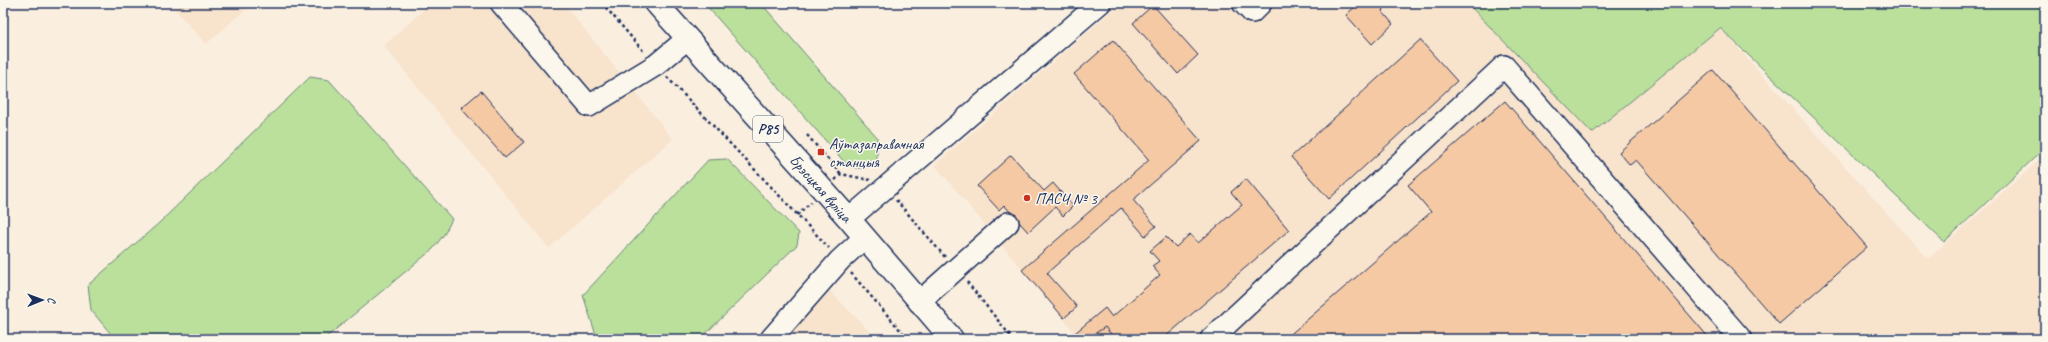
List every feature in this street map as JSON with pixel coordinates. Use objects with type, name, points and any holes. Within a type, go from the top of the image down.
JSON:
[{"type":"main road","name":"Брэсцкая вуліца","points":[[656,3],[849,219],[952,339]]},
{"type":"street","points":[[501,3],[590,106],[656,65],[687,39]]},
{"type":"street","points":[[849,219],[1100,3]]},
{"type":"street","points":[[1243,3],[1252,12],[1261,3]]},
{"type":"street","points":[[1211,339],[1504,66],[1741,339]]},
{"type":"street","points":[[919,302],[1008,223]]},
{"type":"street","points":[[771,339],[840,260],[864,238]]},
{"type":"path","points":[[602,3],[656,65],[840,260],[908,339]]},
{"type":"path","points":[[807,135],[841,174],[879,182],[886,188],[956,269],[1013,339]]},
{"type":"path","points":[[797,215],[841,174]]},
{"type":"shaded area","points":[[169,3],[253,3],[206,44]]},
{"type":"shaded area","points":[[431,3],[563,3],[673,139],[549,248],[384,46]]},
{"type":"shaded area","points":[[1121,3],[1467,3],[1592,133],[1720,28],[1928,259],[2045,155],[2045,339],[1080,339],[935,165]]},
{"type":"shaded area","points":[[816,277],[877,339],[758,339]]},
{"type":"green space","points":[[704,3],[761,3],[877,137],[877,160],[870,166],[863,168],[855,168],[847,165]]},
{"type":"green space","points":[[1467,3],[2045,3],[2045,148],[1944,242],[1720,28],[1592,133]]},
{"type":"green space","points":[[310,77],[329,80],[452,219],[445,233],[433,249],[324,339],[115,339],[91,310],[88,285],[159,223]]},
{"type":"green space","points":[[727,159],[799,233],[797,245],[700,339],[589,339],[596,335],[583,295],[708,160]]},
{"type":"building","points":[[1359,3],[1390,3],[1382,11],[1393,24],[1372,44],[1346,15]]},
{"type":"building","points":[[1153,5],[1198,55],[1178,74],[1133,23]]},
{"type":"building","points":[[1113,40],[1201,141],[1133,200],[1156,226],[1145,236],[1121,208],[1047,273],[1077,307],[1064,318],[1022,270],[1149,160],[1074,74]]},
{"type":"building","points":[[1420,40],[1457,81],[1329,199],[1291,157]]},
{"type":"building","points":[[1713,70],[1867,247],[1779,324],[1636,160],[1630,165],[1619,152]]},
{"type":"building","points":[[481,91],[524,142],[505,158],[461,108]]},
{"type":"building","points":[[1505,101],[1710,339],[1285,339],[1431,212],[1408,185]]},
{"type":"building","name":"ПАСЧ № 3","points":[[1011,155],[1044,191],[1053,183],[1073,206],[1063,216],[1055,207],[1028,232],[1004,205],[999,210],[977,186]]},
{"type":"building","points":[[1246,179],[1289,230],[1163,339],[1080,339],[1075,333],[1105,308],[1112,317],[1160,275],[1152,266],[1159,261],[1150,251],[1166,237],[1176,247],[1190,234],[1198,243],[1242,205],[1231,192]]},
{"type":"building","points":[[1105,327],[1115,339],[1094,339],[1091,336]]},
{"type":"place","name":"Аўтазаправачная станцыя","points":[[821,152]]},
{"type":"place","name":"ПАСЧ № 3","points":[[1027,198]]}]
